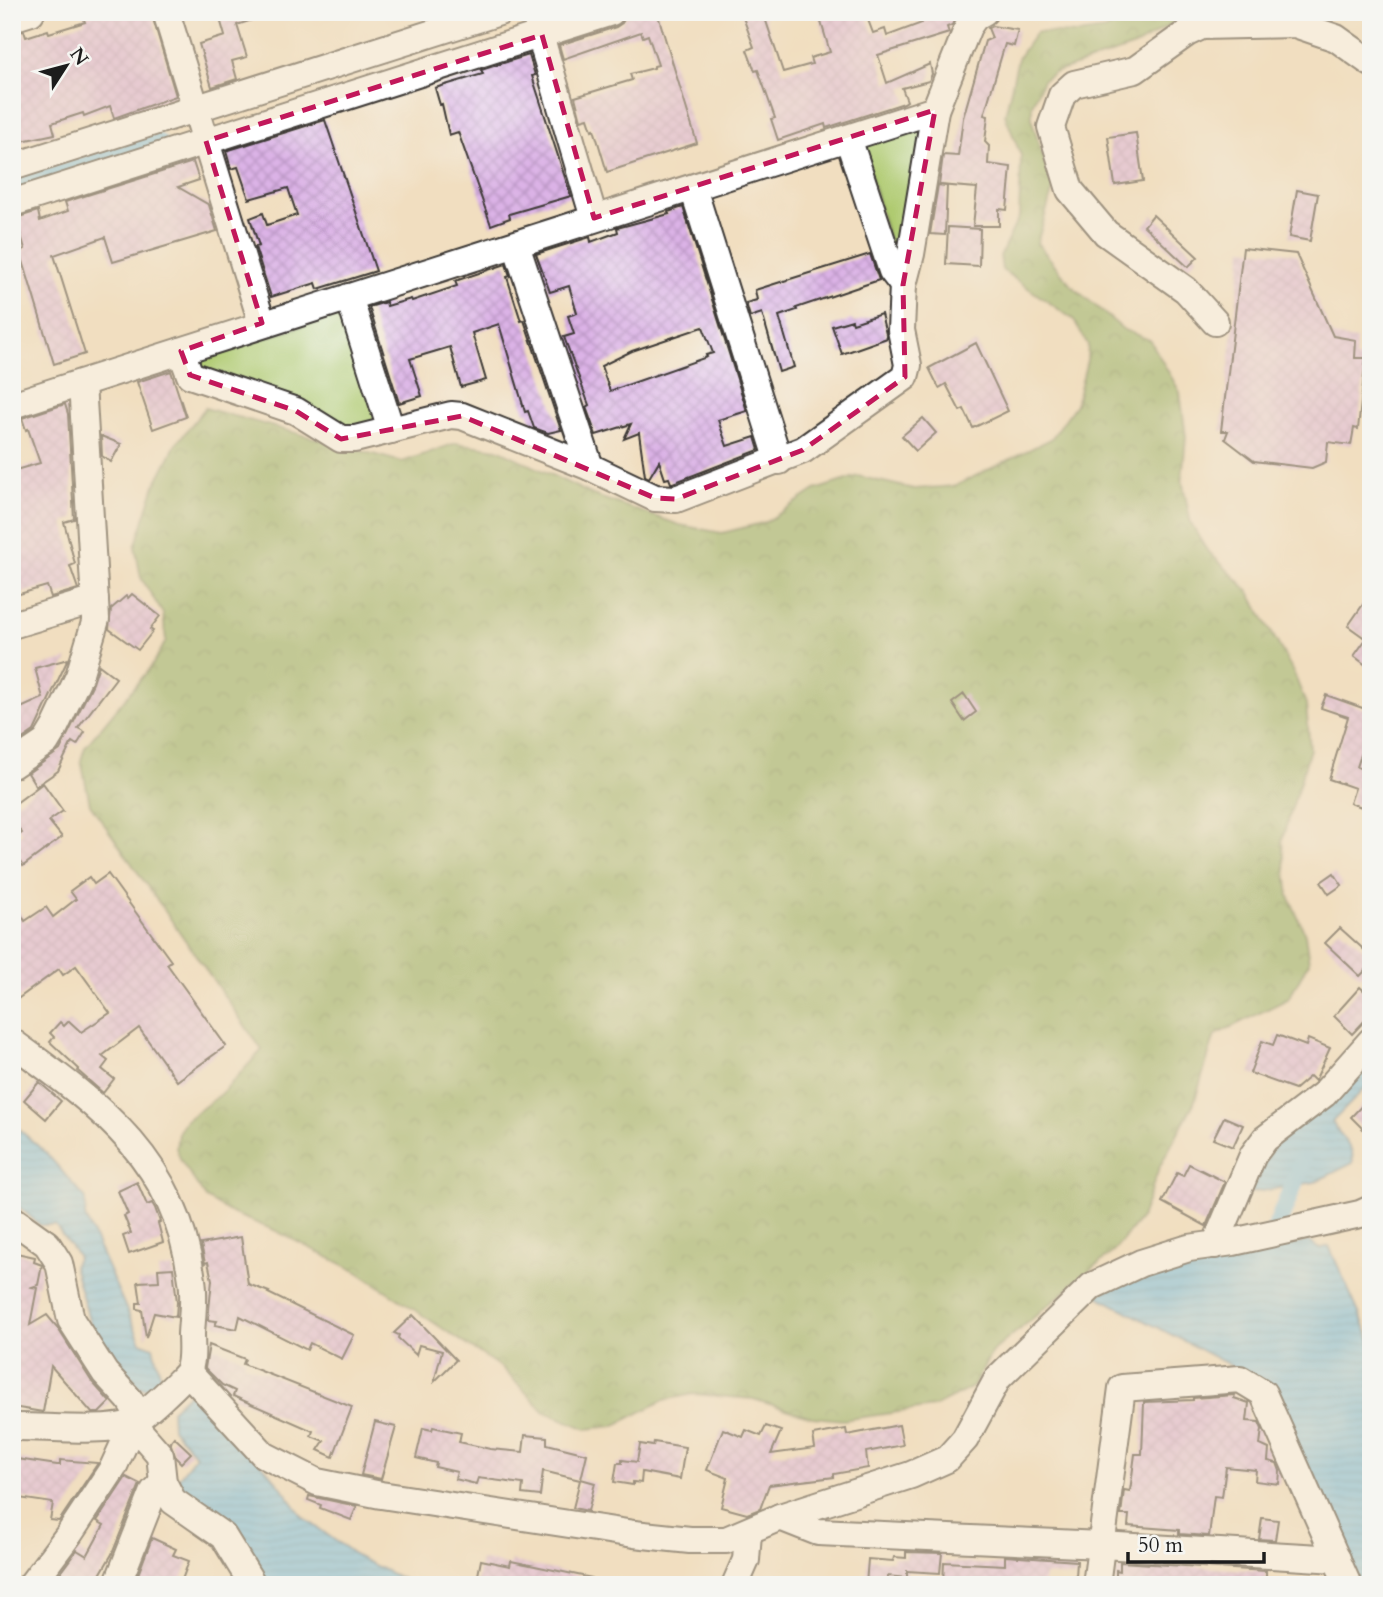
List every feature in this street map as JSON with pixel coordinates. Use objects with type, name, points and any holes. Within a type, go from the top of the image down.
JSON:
[{"type":"street","points":[[12,18],[31,12]]},
{"type":"street","points":[[166,12],[262,323]]},
{"type":"street","points":[[12,203],[201,125],[499,12]]},
{"type":"street","points":[[12,167],[201,125],[539,26],[611,12]]},
{"type":"street","points":[[181,351],[190,375],[296,411],[341,439],[355,439],[451,415],[462,416],[590,467],[654,498],[676,499],[779,461],[803,450],[905,377],[908,365],[901,330],[903,285],[911,254],[935,110],[968,27],[975,17],[984,12]]},
{"type":"street","points":[[1214,322],[1186,290],[1106,233],[1070,190],[1051,127],[1062,95],[1074,84],[1135,70],[1187,33],[1202,26],[1295,24],[1336,38],[1371,63]]},
{"type":"street","points":[[539,26],[594,218]]},
{"type":"street","points":[[12,405],[935,110]]},
{"type":"street","points":[[848,138],[892,271],[903,285]]},
{"type":"street","points":[[693,188],[779,461]]},
{"type":"street","points":[[516,245],[590,467]]},
{"type":"street","points":[[349,297],[391,430]]},
{"type":"street","points":[[12,765],[46,742],[55,727],[79,676],[96,619],[82,383]]},
{"type":"street","points":[[12,625],[95,600]]},
{"type":"street","points":[[1224,1244],[1253,1155],[1265,1139],[1324,1094],[1371,1041]]},
{"type":"street","points":[[12,1042],[83,1094],[135,1145],[162,1182],[182,1226],[193,1283],[188,1372],[136,1420],[113,1468],[31,1585]]},
{"type":"street","points":[[188,1372],[264,1455],[317,1482],[381,1495],[634,1534],[676,1539],[726,1540],[780,1517],[911,1475],[947,1459],[965,1439],[998,1378],[1092,1286],[1141,1263],[1189,1248],[1224,1244],[1360,1214],[1371,1209]]},
{"type":"street","points":[[12,1219],[47,1244],[59,1263],[71,1320],[105,1373],[129,1399],[136,1420],[160,1455],[163,1482],[173,1501],[223,1536],[253,1585]]},
{"type":"street","points":[[1096,1585],[1122,1388],[1240,1379],[1263,1393],[1348,1585]]},
{"type":"street","points":[[12,1427],[97,1427],[136,1420]]},
{"type":"street","points":[[117,1585],[154,1490],[163,1482]]},
{"type":"street","points":[[780,1517],[818,1532],[1337,1559]]},
{"type":"street","points":[[735,1585],[746,1560],[748,1532]]},
{"type":"highlighted area","points":[[542,35],[594,218],[935,110],[903,285],[905,377],[803,450],[676,499],[655,498],[462,416],[341,439],[296,411],[190,375],[181,351],[262,323],[206,141]]},
{"type":"green space","points":[[1131,12],[1192,12],[1135,46],[1054,73],[1043,80],[1032,105],[1032,121],[1053,189],[1037,243],[1073,287],[1124,330],[1150,340],[1180,392],[1186,437],[1182,480],[1191,524],[1206,549],[1248,590],[1293,671],[1306,704],[1310,749],[1282,840],[1289,896],[1305,934],[1309,962],[1288,999],[1215,1035],[1194,1103],[1160,1166],[1141,1218],[1114,1251],[992,1352],[973,1387],[934,1407],[843,1420],[812,1417],[753,1399],[693,1394],[664,1400],[614,1426],[586,1429],[545,1412],[503,1369],[358,1272],[274,1230],[231,1213],[206,1198],[181,1161],[176,1148],[178,1133],[185,1121],[221,1094],[262,1050],[90,804],[81,760],[85,747],[151,667],[166,641],[163,614],[141,578],[135,547],[155,485],[176,444],[205,408],[402,462],[456,443],[498,449],[593,495],[680,525],[722,533],[766,522],[815,490],[858,476],[914,489],[955,486],[1051,439],[1076,404],[1087,360],[1088,345],[1074,320],[1002,270],[1000,256],[1019,217],[1021,156],[1005,115],[1018,58],[1036,32],[1077,34],[1106,30]]},
{"type":"green space","points":[[917,127],[923,128],[904,257],[893,257],[862,144]]},
{"type":"green space","points":[[338,314],[344,316],[378,421],[346,430],[194,364],[198,359]]},
{"type":"water","points":[[1371,1053],[1371,1082],[1332,1122],[1352,1151],[1353,1163],[1315,1182],[1250,1193],[1271,1150]]},
{"type":"water","points":[[12,1123],[47,1154],[86,1199],[85,1217],[141,1342],[153,1347],[160,1373],[165,1380],[152,1392],[138,1386],[92,1329],[73,1266],[78,1257],[55,1225],[40,1225],[12,1201]]},
{"type":"water","points":[[1309,1241],[1319,1249],[1329,1246],[1371,1340],[1371,1585],[1358,1585],[1268,1385],[1097,1296],[1131,1274],[1192,1259],[1224,1261]]},
{"type":"water","points":[[190,1392],[203,1396],[280,1485],[303,1517],[359,1558],[415,1585],[264,1585],[173,1485],[196,1455],[172,1428],[171,1410]]},
{"type":"building","points":[[98,12],[117,12],[119,16],[131,12],[151,12],[176,96],[114,118],[110,106],[84,116],[83,113],[52,123],[55,134],[12,143],[12,33],[24,31],[26,37],[48,30],[49,33],[85,22],[83,17]]},
{"type":"building","points":[[218,12],[267,12],[267,15],[237,25],[247,57],[232,61],[237,79],[212,87],[199,44],[225,36]]},
{"type":"building","points":[[637,12],[657,12],[697,143],[607,172],[594,129],[592,130],[588,118],[581,120],[575,97],[632,80],[630,74],[658,65],[648,35],[643,37],[641,32],[563,59],[559,45],[616,27],[626,16]]},
{"type":"building","points":[[741,12],[763,12],[783,72],[812,64],[810,58],[830,52],[818,12],[865,12],[873,33],[885,29],[887,36],[922,23],[919,12],[955,19],[952,25],[947,27],[949,33],[878,55],[887,83],[930,64],[932,74],[929,81],[902,88],[907,101],[826,128],[825,124],[778,140],[771,119],[775,118],[758,70],[755,71],[747,50],[754,47]]},
{"type":"building","points":[[992,26],[1018,30],[1014,46],[1005,44],[984,115],[988,116],[985,142],[989,146],[988,164],[1011,167],[1007,210],[999,209],[999,226],[973,226],[977,188],[939,185],[943,155],[958,156],[963,118],[985,41],[992,38],[988,28]]},
{"type":"building","points":[[529,55],[535,75],[532,76],[571,196],[509,214],[510,218],[491,225],[458,132],[449,135],[442,104],[440,105],[435,88],[483,74],[481,70]]},
{"type":"building","points":[[325,120],[376,271],[318,289],[316,283],[271,297],[255,247],[259,246],[250,218],[263,213],[267,225],[297,215],[288,188],[249,199],[238,167],[231,169],[226,151]]},
{"type":"building","points":[[1136,133],[1143,181],[1115,185],[1108,137]]},
{"type":"building","points":[[193,162],[199,180],[178,187],[209,205],[217,231],[113,262],[105,237],[54,255],[85,354],[54,364],[20,251],[25,249],[16,218],[38,211],[40,221],[68,211],[65,202]]},
{"type":"building","points":[[938,185],[947,186],[945,235],[930,234]]},
{"type":"building","points":[[1297,190],[1318,194],[1310,241],[1289,237]]},
{"type":"building","points":[[683,207],[747,411],[718,420],[727,446],[755,437],[759,450],[673,483],[669,478],[665,479],[659,461],[649,478],[645,476],[639,433],[624,439],[631,424],[596,435],[586,407],[589,405],[564,337],[574,334],[568,316],[577,313],[569,286],[550,292],[536,254],[590,237],[591,242],[618,232],[617,228],[669,214],[668,212]],"holes":[[[703,327],[713,353],[610,391],[601,366],[632,351]]]},
{"type":"building","points":[[1153,215],[1198,257],[1188,267],[1144,226]]},
{"type":"building","points":[[948,227],[980,229],[979,266],[946,264]]},
{"type":"building","points":[[1243,248],[1296,254],[1333,336],[1356,340],[1355,358],[1366,358],[1358,429],[1354,428],[1351,445],[1328,442],[1326,462],[1312,468],[1254,461],[1225,439],[1228,431],[1221,431]]},
{"type":"building","points":[[870,254],[879,280],[779,316],[794,367],[779,372],[762,313],[750,317],[746,303],[757,300],[755,290]]},
{"type":"building","points":[[506,264],[510,276],[507,277],[521,321],[524,320],[561,430],[548,433],[534,428],[528,411],[525,412],[499,324],[472,333],[486,380],[461,387],[450,347],[410,359],[422,396],[399,403],[369,307],[386,302],[387,306],[411,299],[412,301],[457,286],[455,281]]},
{"type":"building","points":[[881,314],[887,338],[842,354],[832,326]]},
{"type":"building","points":[[976,343],[1008,411],[973,428],[964,409],[960,411],[946,384],[939,388],[929,368]]},
{"type":"building","points":[[171,371],[186,417],[153,429],[137,382]]},
{"type":"building","points":[[65,404],[68,414],[74,519],[64,522],[75,564],[70,566],[78,589],[51,597],[47,586],[16,595],[12,583],[12,539],[18,537],[12,516],[12,471],[40,463],[22,418]]},
{"type":"building","points":[[923,418],[936,433],[916,451],[902,436]]},
{"type":"building","points":[[101,436],[121,444],[111,462],[102,456]]},
{"type":"building","points":[[1371,593],[1371,669],[1354,656],[1366,639],[1348,626]]},
{"type":"building","points":[[132,594],[160,616],[150,629],[153,631],[138,650],[109,629],[111,609]]},
{"type":"building","points":[[68,659],[34,731],[12,746],[12,712],[43,698],[35,668]]},
{"type":"building","points":[[99,665],[116,678],[78,728],[85,732],[77,745],[72,742],[58,771],[36,786],[28,773],[60,750]]},
{"type":"building","points":[[964,694],[976,712],[964,721],[952,703]]},
{"type":"building","points":[[1326,695],[1371,711],[1371,725],[1357,767],[1365,770],[1362,780],[1371,783],[1371,810],[1350,803],[1355,788],[1329,779],[1348,717],[1321,708]]},
{"type":"building","points":[[43,783],[63,811],[49,821],[62,837],[23,866],[12,852],[12,840],[22,833],[12,819],[12,806]]},
{"type":"building","points":[[1334,873],[1342,885],[1329,894],[1321,882]]},
{"type":"building","points":[[108,874],[171,961],[167,964],[226,1046],[177,1081],[139,1028],[102,1056],[108,1061],[102,1069],[114,1079],[103,1093],[50,1042],[54,1037],[50,1033],[60,1022],[64,1026],[69,1021],[81,1032],[110,1013],[76,966],[63,975],[59,969],[12,1003],[12,899],[25,921],[46,907],[53,917],[76,899],[70,891],[89,877],[94,884]]},
{"type":"building","points":[[1340,928],[1371,956],[1371,965],[1360,976],[1325,943]]},
{"type":"building","points":[[1360,987],[1371,997],[1371,1014],[1352,1034],[1334,1016]]},
{"type":"building","points":[[1277,1035],[1306,1046],[1308,1039],[1330,1048],[1315,1081],[1310,1076],[1295,1089],[1250,1073],[1262,1041],[1273,1045]]},
{"type":"building","points":[[39,1082],[61,1101],[46,1119],[24,1100]]},
{"type":"building","points":[[1371,1096],[1371,1137],[1351,1117]]},
{"type":"building","points":[[1224,1117],[1243,1125],[1233,1147],[1213,1139]]},
{"type":"building","points":[[1189,1164],[1225,1182],[1206,1226],[1162,1202],[1177,1173],[1183,1176]]},
{"type":"building","points":[[137,1182],[147,1205],[152,1203],[155,1208],[163,1242],[129,1254],[123,1236],[131,1233],[124,1216],[128,1214],[118,1191]]},
{"type":"building","points":[[241,1237],[248,1284],[354,1335],[342,1359],[310,1343],[307,1350],[240,1316],[237,1329],[215,1325],[217,1321],[208,1320],[212,1280],[201,1244]]},
{"type":"building","points":[[12,1252],[35,1257],[34,1262],[42,1265],[38,1285],[32,1287],[37,1288],[30,1325],[47,1315],[57,1327],[92,1382],[110,1402],[99,1413],[92,1413],[51,1366],[43,1412],[12,1407]]},
{"type":"building","points":[[173,1268],[176,1317],[154,1313],[146,1338],[142,1310],[137,1309],[137,1303],[141,1303],[138,1282],[159,1281],[158,1269]]},
{"type":"building","points":[[413,1315],[456,1360],[434,1382],[442,1351],[419,1345],[416,1355],[398,1338],[399,1335],[394,1333]]},
{"type":"building","points":[[209,1345],[245,1359],[243,1364],[352,1407],[333,1457],[318,1450],[324,1441],[311,1436],[313,1431],[233,1396],[235,1391],[222,1385],[205,1368]]},
{"type":"building","points":[[1235,1395],[1234,1398],[1249,1403],[1247,1421],[1259,1422],[1262,1429],[1260,1445],[1269,1449],[1268,1461],[1277,1463],[1280,1471],[1279,1484],[1255,1481],[1256,1470],[1226,1467],[1222,1497],[1214,1496],[1209,1536],[1179,1534],[1179,1530],[1128,1526],[1129,1515],[1121,1515],[1124,1490],[1130,1491],[1135,1454],[1142,1454],[1144,1402]]},
{"type":"building","points":[[375,1422],[396,1427],[381,1479],[361,1475]]},
{"type":"building","points":[[899,1425],[903,1445],[866,1452],[868,1468],[834,1474],[834,1477],[769,1485],[760,1509],[747,1514],[721,1507],[728,1478],[707,1470],[723,1429],[743,1437],[746,1430],[761,1436],[766,1426],[781,1431],[771,1454],[815,1448],[813,1435],[846,1429],[847,1435]]},
{"type":"building","points":[[433,1427],[461,1433],[459,1442],[490,1449],[523,1452],[525,1435],[547,1437],[547,1444],[587,1454],[581,1479],[595,1483],[588,1511],[573,1508],[580,1480],[543,1471],[540,1496],[522,1494],[523,1484],[478,1478],[476,1484],[455,1479],[457,1472],[435,1467],[436,1463],[416,1458],[423,1428],[432,1430]]},
{"type":"building","points":[[174,1437],[191,1453],[181,1463],[176,1458],[170,1442]]},
{"type":"building","points":[[654,1442],[685,1447],[680,1479],[642,1472],[641,1483],[633,1482],[633,1485],[614,1482],[617,1463],[622,1463],[622,1460],[637,1462],[640,1444],[653,1446]]},
{"type":"building","points":[[17,1459],[57,1465],[60,1465],[60,1460],[98,1463],[59,1521],[50,1520],[53,1503],[12,1497]]},
{"type":"building","points":[[126,1477],[140,1484],[112,1554],[94,1585],[51,1585],[77,1550],[87,1556],[104,1525],[97,1521]]},
{"type":"building","points":[[309,1496],[357,1506],[351,1520],[320,1508],[321,1505],[308,1500]]},
{"type":"building","points":[[1262,1518],[1278,1520],[1275,1540],[1259,1539]]},
{"type":"building","points":[[152,1538],[176,1549],[173,1555],[189,1561],[180,1585],[134,1585]]},
{"type":"building","points":[[906,1552],[942,1553],[940,1573],[907,1571],[907,1578],[888,1576],[887,1585],[866,1585],[868,1559],[893,1561],[894,1557],[906,1558]]},
{"type":"building","points":[[1005,1556],[1077,1561],[1076,1577],[1044,1575],[1043,1585],[943,1585],[944,1562],[1005,1565]]},
{"type":"building","points":[[481,1560],[510,1566],[511,1561],[592,1578],[591,1585],[476,1585]]},
{"type":"building","points":[[1120,1562],[1266,1571],[1266,1585],[1116,1585],[1116,1570],[1120,1571]]},
{"type":"waterway","points":[[563,13],[567,12]]},
{"type":"waterway","points":[[12,188],[158,143]]},
{"type":"waterway","points":[[1261,1275],[1259,1271],[1302,1163]]}]
